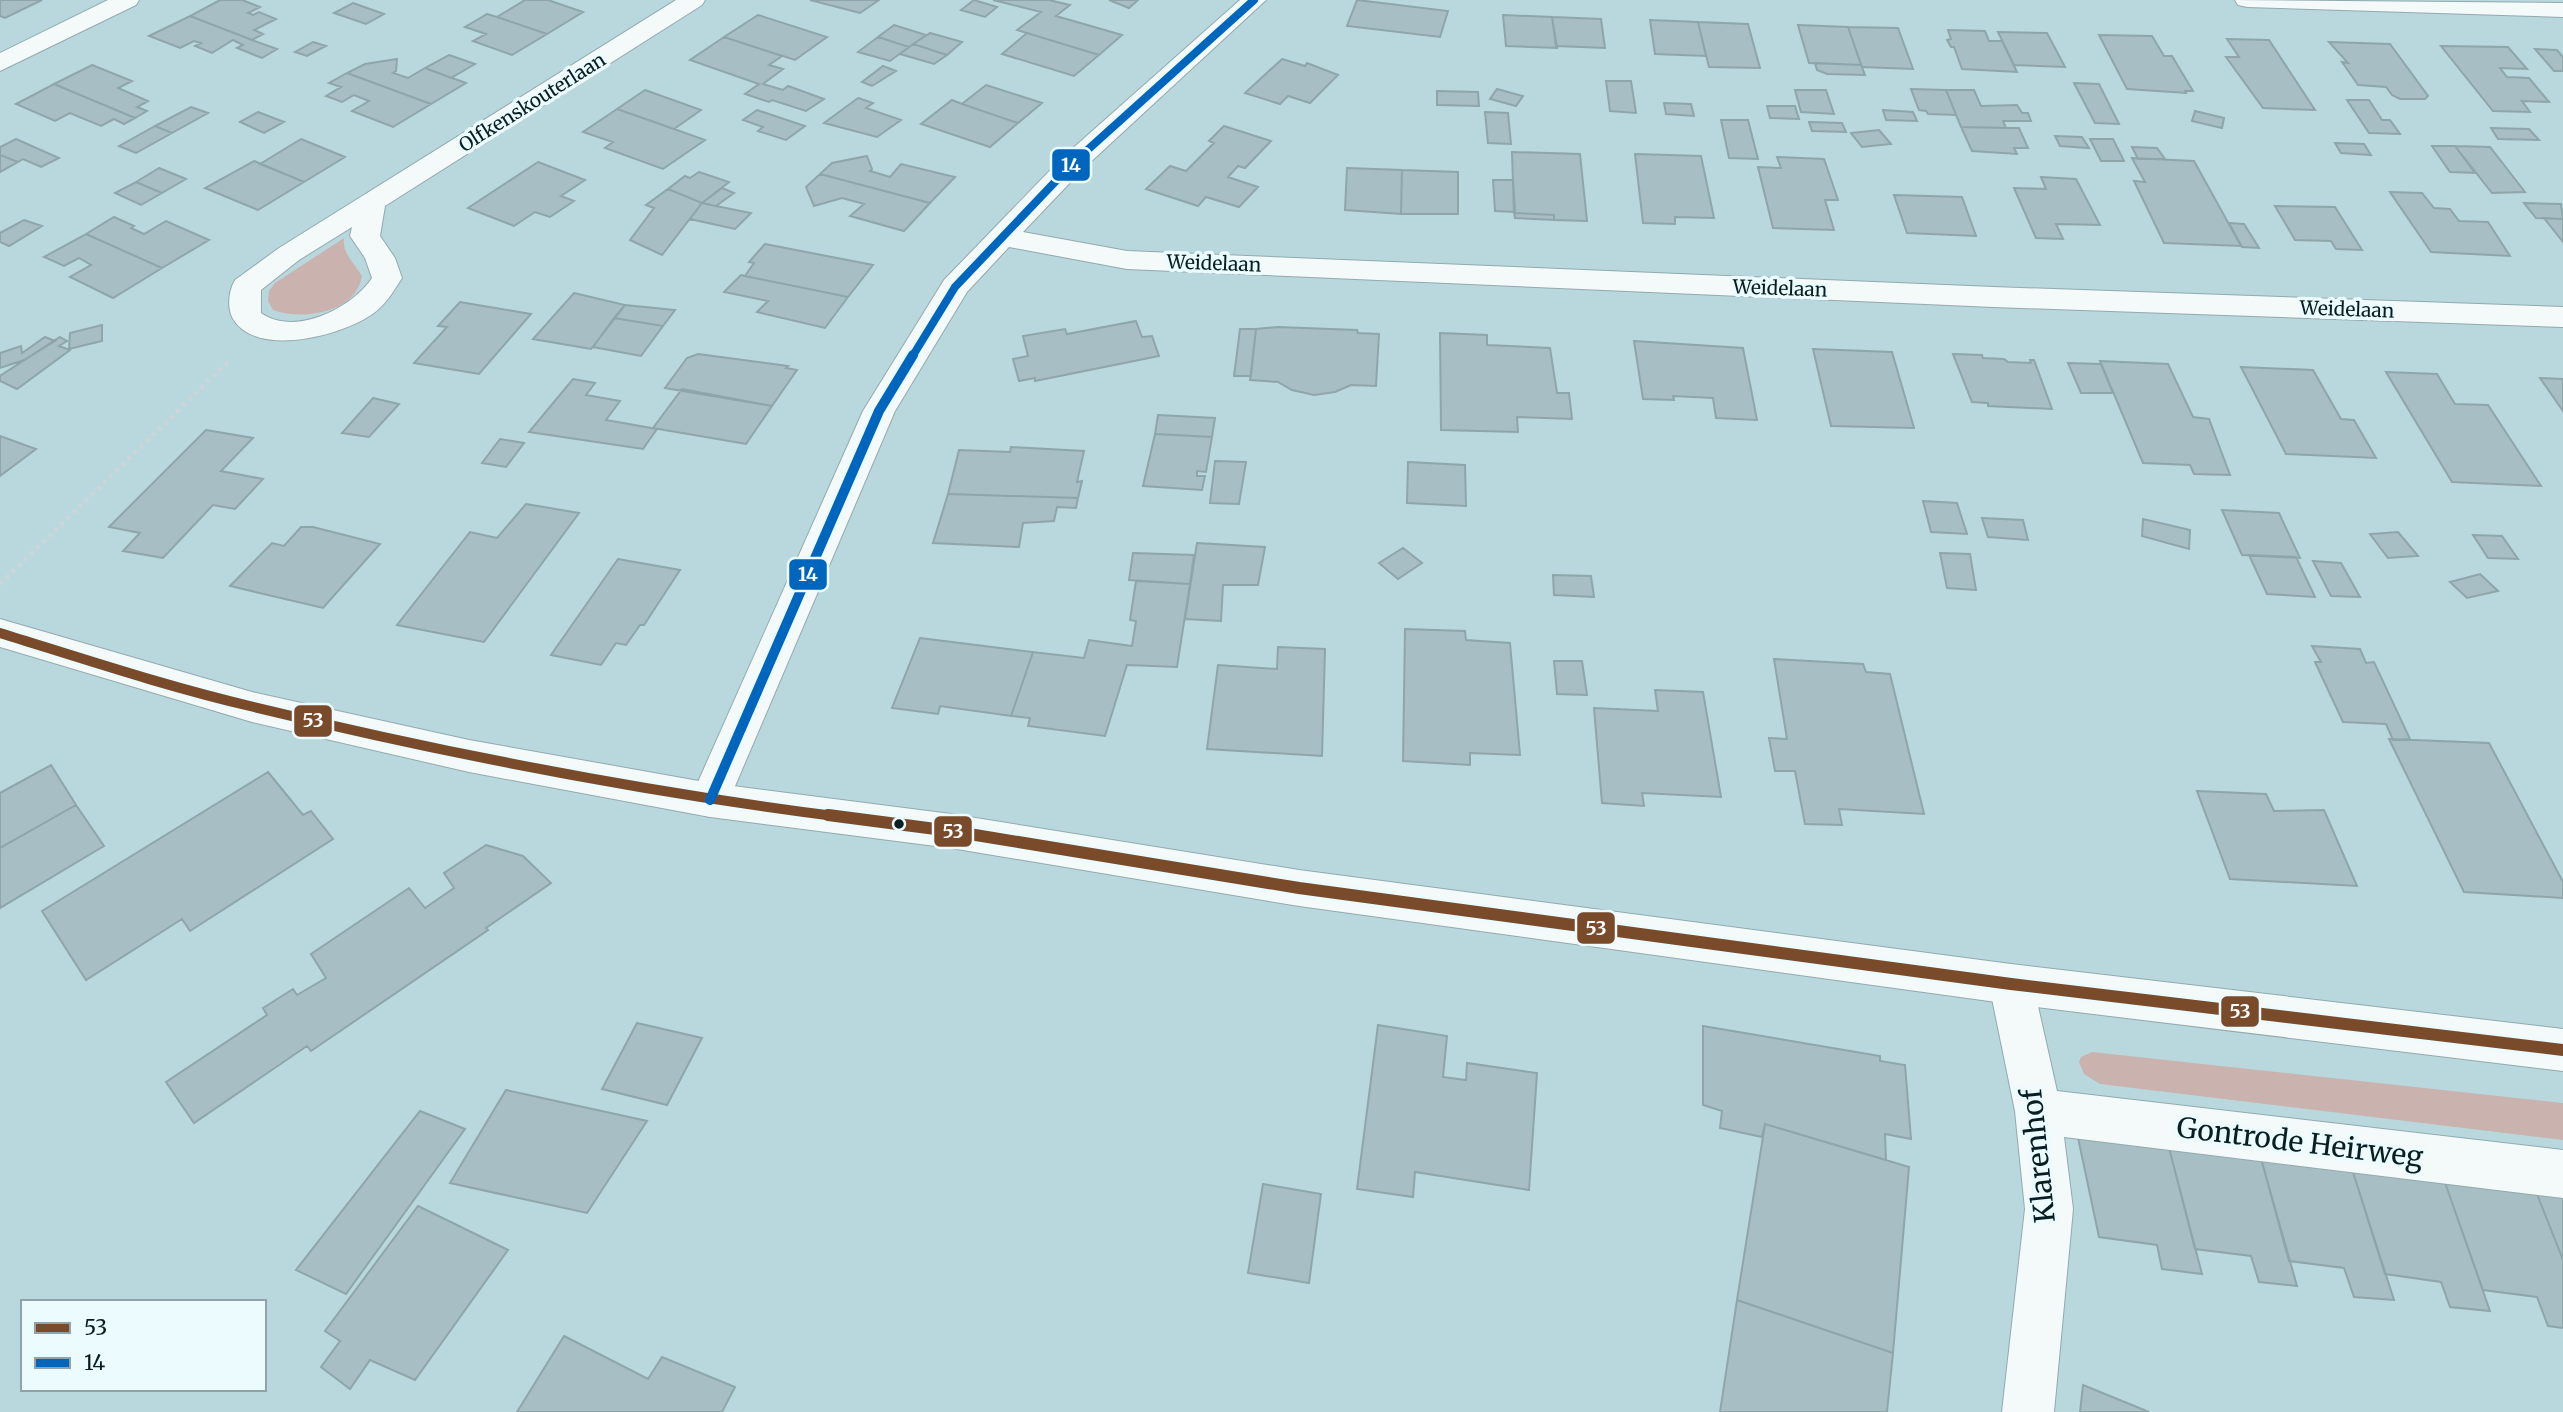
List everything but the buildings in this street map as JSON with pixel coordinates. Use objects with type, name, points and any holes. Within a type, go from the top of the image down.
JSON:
[{"type":"street","points":[[0,63],[127,0]]},
{"type":"street","name":"Olfkenskouterlaan","points":[[263,329],[248,318],[244,308],[246,287],[289,254],[693,0]]},
{"type":"street","points":[[710,800],[879,411],[955,287],[1073,163],[1254,0]]},
{"type":"street","points":[[2247,0],[2563,10]]},
{"type":"street","points":[[263,329],[294,331],[336,322],[370,302],[387,278],[380,258],[365,236],[371,204]]},
{"type":"street","name":"Weidelaan","points":[[1000,237],[1127,260],[1993,297],[2563,317]]},
{"type":"street","points":[[0,633],[252,707],[469,756],[710,800],[951,831],[1299,888],[2011,984],[2563,1050]]},
{"type":"street","name":"Klarenhof","points":[[2011,984],[2038,1111],[2049,1209],[2028,1412]]},
{"type":"street","name":"Gontrode Heirweg","points":[[2038,1111],[2563,1174]]},
{"type":"path","points":[[0,584],[263,329]]},
{"type":"shaded area","points":[[344,238],[347,253],[362,276],[358,289],[350,298],[339,306],[312,314],[298,315],[273,310],[268,301],[269,291],[275,283]]},
{"type":"shaded area","points":[[2092,1052],[2563,1103],[2563,1140],[2100,1084],[2084,1074],[2079,1062],[2081,1057]]},
{"type":"transit line","name":"14","points":[[710,800],[879,411],[955,287],[1073,163],[1254,0]]},
{"type":"transit line","name":"53","points":[[0,633],[252,707],[469,756],[710,800],[951,831],[1299,888],[2011,984],[2563,1050]]}]
